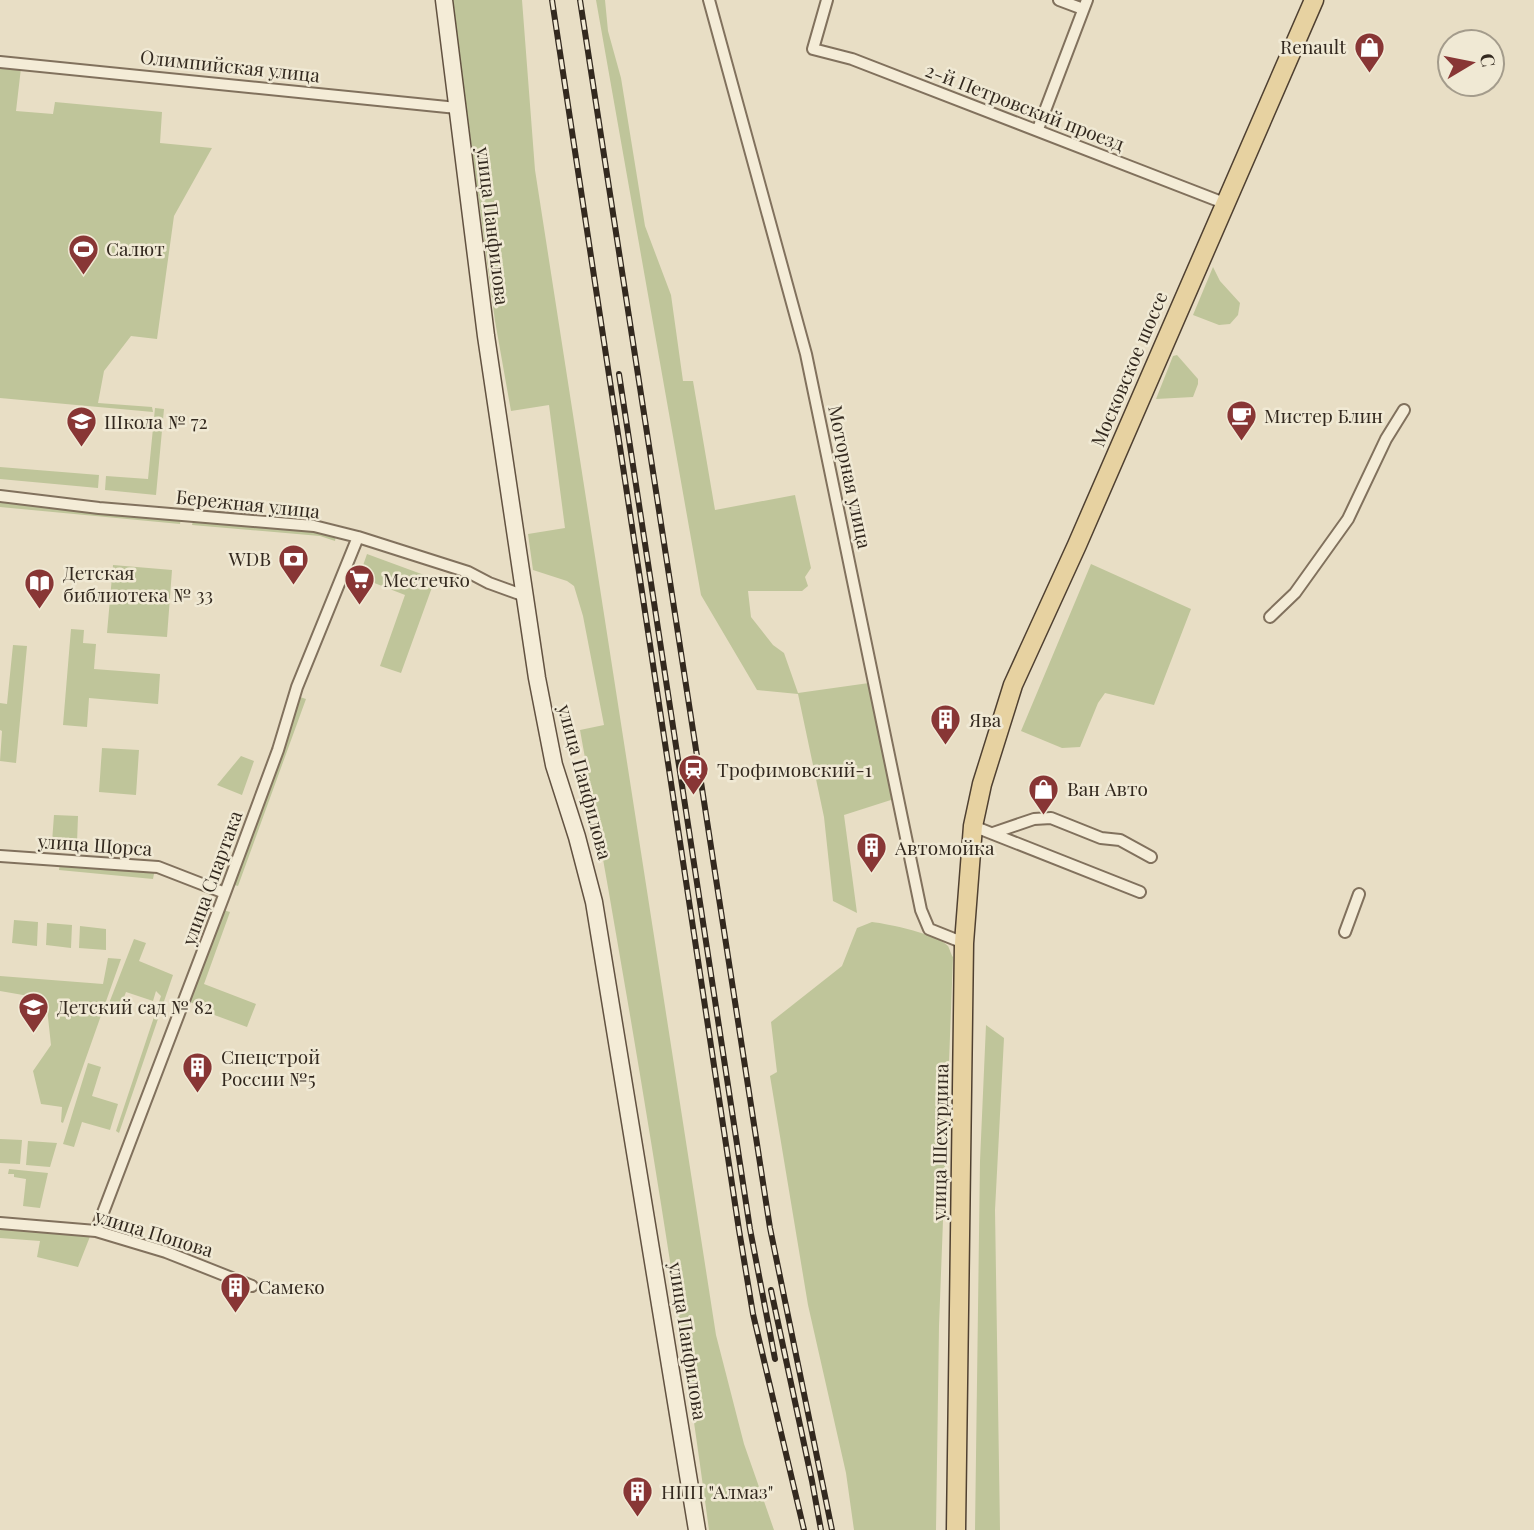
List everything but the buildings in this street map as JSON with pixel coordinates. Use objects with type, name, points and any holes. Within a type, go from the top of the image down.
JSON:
[{"type":"main road","name":"улица Панфилова","points":[[444,0],[486,336],[524,596],[550,747],[594,902],[697,1530]]},
{"type":"main road","name":"Московское шоссе","points":[[990,757],[1013,685],[1077,545],[1314,0]]},
{"type":"main road","name":"улица Шехурдина","points":[[956,1530],[964,943],[973,826],[990,757]]},
{"type":"street","name":"Моторная улица","points":[[709,0],[806,354],[921,910],[929,929],[964,943]]},
{"type":"street","name":"2-й Петровский проезд","points":[[827,0],[813,48],[852,59],[1224,203]]},
{"type":"street","points":[[1038,130],[1085,5],[1059,0]]},
{"type":"street","name":"Олимпийская улица","points":[[0,62],[457,108]]},
{"type":"street","points":[[1270,617],[1296,593],[1348,519],[1385,439],[1404,410]]},
{"type":"street","name":"Бережная улица","points":[[0,496],[99,508],[314,526],[468,572],[524,596]]},
{"type":"street","name":"улица Спартака","points":[[96,1231],[278,750],[297,687],[358,537]]},
{"type":"street","points":[[993,833],[1034,819],[1051,818],[1101,838],[1120,839],[1151,857]]},
{"type":"street","points":[[973,826],[1140,892]]},
{"type":"street","name":"улица Щорса","points":[[0,856],[158,867],[225,893]]},
{"type":"street","points":[[1345,932],[1359,894]]},
{"type":"street","name":"улица Попова","points":[[0,1223],[96,1231],[178,1256],[252,1286]]},
{"type":"green space","points":[[452,0],[522,0],[535,170],[716,1335],[744,1444],[774,1530],[709,1530],[649,1129],[580,730],[604,725],[583,616],[574,586],[567,581],[533,570],[528,534],[565,528],[549,405],[511,411],[495,321]]},
{"type":"green space","points":[[596,0],[605,0],[608,31],[621,78],[645,226],[671,295],[683,381],[693,381],[715,510],[795,495],[811,568],[805,577],[808,586],[802,591],[748,591],[751,617],[773,645],[784,653],[798,693],[869,683],[894,799],[844,815],[857,913],[833,901],[824,817],[798,694],[757,690],[701,595]]},
{"type":"green space","name":"Салют","points":[[0,67],[21,68],[16,111],[53,114],[55,102],[162,112],[160,143],[212,148],[174,216],[157,339],[131,336],[104,371],[98,403],[152,407],[153,412],[0,398]]},
{"type":"green space","points":[[1213,267],[1220,281],[1240,303],[1238,315],[1230,324],[1219,325],[1193,315]]},
{"type":"green space","points":[[1177,355],[1198,379],[1193,397],[1156,399],[1173,356]]},
{"type":"green space","points":[[155,408],[164,409],[156,495],[105,490],[106,476],[148,479]]},
{"type":"green space","points":[[0,467],[99,475],[98,488],[0,479]]},
{"type":"green space","points":[[0,499],[181,518],[180,524],[0,507]]},
{"type":"green space","points":[[193,521],[312,530],[336,535],[335,541],[320,536],[192,525]]},
{"type":"green space","points":[[367,554],[435,579],[401,673],[380,666],[405,595],[359,577]]},
{"type":"green space","points":[[1091,564],[1191,609],[1154,705],[1105,693],[1098,703],[1080,747],[1062,748],[1021,731]]},
{"type":"green space","points":[[113,565],[172,570],[167,637],[107,633]]},
{"type":"green space","points":[[71,629],[84,630],[83,643],[96,644],[94,669],[160,674],[158,704],[89,698],[87,727],[63,725]]},
{"type":"green space","points":[[13,645],[27,646],[16,763],[0,761],[0,703],[7,704]]},
{"type":"green space","points":[[300,697],[306,699],[238,886],[231,884]]},
{"type":"green space","points":[[102,748],[139,750],[136,795],[99,792]]},
{"type":"green space","points":[[241,756],[254,761],[242,795],[217,785]]},
{"type":"green space","points":[[54,815],[78,816],[77,843],[52,842]]},
{"type":"green space","points":[[60,862],[155,869],[153,879],[59,870]]},
{"type":"green space","points":[[223,910],[230,912],[204,984],[256,1004],[247,1027],[198,1009],[199,1006],[190,1002]]},
{"type":"green space","points":[[14,920],[38,922],[37,946],[12,943]]},
{"type":"green space","points":[[872,922],[934,937],[948,946],[953,957],[939,1326],[936,1530],[854,1530],[846,1473],[808,1305],[770,1076],[777,1072],[771,1022],[842,966],[857,928]]},
{"type":"green space","points":[[47,923],[72,925],[71,948],[46,945]]},
{"type":"green space","points":[[80,926],[106,929],[106,950],[79,948]]},
{"type":"green space","points":[[134,939],[146,943],[139,961],[173,975],[119,1133],[116,1131],[161,996],[156,991],[153,1001],[126,992],[117,1016],[106,1011]]},
{"type":"green space","points":[[108,958],[121,959],[63,1123],[62,1107],[41,1104],[33,1071],[51,1045],[46,999],[0,991],[0,976],[103,984]]},
{"type":"green space","points":[[986,1025],[1004,1038],[995,1210],[1000,1530],[975,1530],[980,1161]]},
{"type":"green space","points":[[88,1063],[101,1067],[92,1096],[118,1104],[110,1130],[82,1122],[74,1147],[63,1144]]},
{"type":"green space","points":[[0,1139],[22,1140],[20,1164],[0,1163]]},
{"type":"green space","points":[[28,1141],[57,1143],[50,1167],[26,1165]]},
{"type":"green space","points":[[9,1169],[48,1173],[40,1208],[23,1206],[26,1179],[8,1174]]},
{"type":"green space","points":[[0,1226],[91,1234],[78,1267],[37,1257],[40,1241],[0,1238]]},
{"type":"railway","points":[[552,0],[739,1230],[753,1314],[804,1530]]},
{"type":"railway","points":[[580,0],[770,1228],[832,1530]]},
{"type":"railway","points":[[619,374],[750,1229],[775,1359]]},
{"type":"railway","points":[[771,1290],[821,1530]]},
{"type":"place","name":"Renault","points":[[1369,74]]},
{"type":"place","name":"Салют","points":[[83,276]]},
{"type":"place","name":"Мистер Блин","points":[[1241,443]]},
{"type":"place","name":"Школа № 72","points":[[81,449]]},
{"type":"place","name":"WDB","points":[[294,586]]},
{"type":"place","name":"Местечко","points":[[360,607]]},
{"type":"place","name":"Детская библиотека № 33","points":[[40,611]]},
{"type":"place","name":"Ява","points":[[946,747]]},
{"type":"place","name":"Трофимовский-1","points":[[694,797]]},
{"type":"place","name":"Ван Авто","points":[[1044,816]]},
{"type":"place","name":"Автомойка","points":[[872,875]]},
{"type":"place","name":"Детский сад № 82","points":[[34,1034]]},
{"type":"place","name":"Спецстрой России №5","points":[[198,1095]]},
{"type":"place","name":"Самеко","points":[[235,1314]]},
{"type":"place","name":"НПП \"Алмаз\"","points":[[638,1519]]}]
